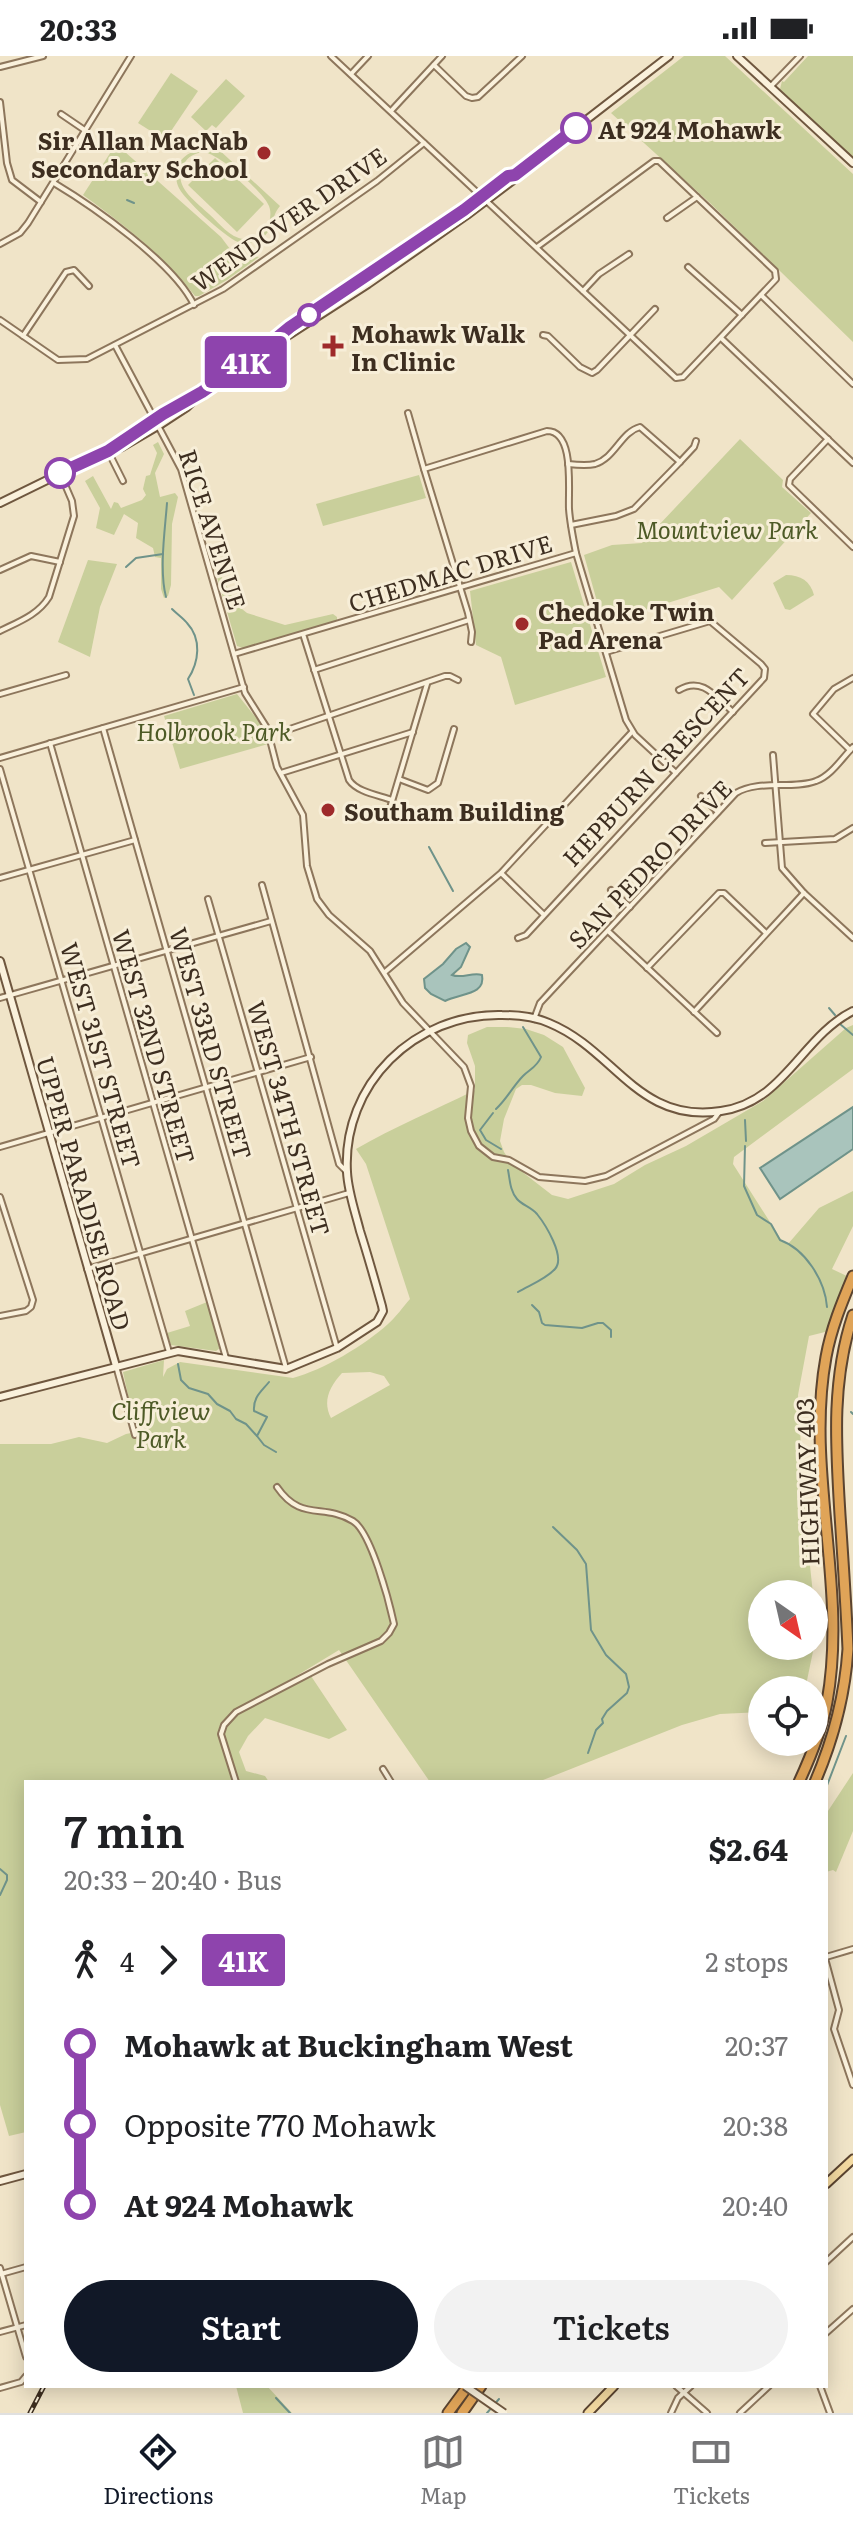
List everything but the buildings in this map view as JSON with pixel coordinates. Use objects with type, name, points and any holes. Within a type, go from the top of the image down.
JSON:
[{"type":"highway","name":"HIGHWAY 403","points":[[800,1780],[823,1721],[833,1652],[821,1451],[822,1381],[840,1307],[853,1276]]},
{"type":"highway","name":"HIGHWAY 403","points":[[816,1780],[834,1729],[847,1669],[846,1595],[835,1428],[839,1374],[853,1315]]},
{"type":"highway","points":[[448,2413],[466,2388]]},
{"type":"highway","points":[[462,2413],[480,2388]]},
{"type":"main road","points":[[828,2181],[853,2159]]},
{"type":"main road","points":[[593,2411],[612,2388]]},
{"type":"street","points":[[0,67],[43,56]]},
{"type":"street","points":[[0,244],[20,233],[54,183],[130,56]]},
{"type":"street","points":[[331,56],[676,378],[683,377],[776,279],[775,271],[659,161],[654,161],[537,247]]},
{"type":"street","points":[[351,74],[368,56]]},
{"type":"street","points":[[391,111],[442,56]]},
{"type":"street","points":[[434,65],[466,96],[472,98],[478,97],[522,56]]},
{"type":"street","points":[[257,354],[368,284],[669,56]]},
{"type":"street","points":[[737,56],[853,163]]},
{"type":"street","points":[[771,86],[800,56]]},
{"type":"street","points":[[0,102],[12,180],[41,202]]},
{"type":"street","points":[[61,114],[86,131]]},
{"type":"street","name":"WENDOVER DRIVE","points":[[0,320],[58,360],[73,362],[87,359],[194,305],[248,273],[377,181],[424,143]]},
{"type":"street","points":[[54,183],[114,223],[177,280],[194,305]]},
{"type":"street","points":[[667,218],[697,197]]},
{"type":"street","points":[[0,503],[108,451],[156,423],[257,354],[290,327],[483,199]]},
{"type":"street","points":[[583,291],[599,274],[629,254]]},
{"type":"street","points":[[688,267],[742,315]]},
{"type":"street","points":[[23,336],[66,272],[74,270],[89,286]]},
{"type":"street","points":[[368,284],[371,272]]},
{"type":"street","points":[[761,295],[853,384]]},
{"type":"street","points":[[543,335],[548,336],[580,367],[592,373],[655,309]]},
{"type":"street","points":[[721,338],[852,460]]},
{"type":"street","name":"RICE AVENUE","points":[[115,345],[181,469],[247,698],[267,728],[274,759],[303,815],[307,866],[317,899],[329,915],[370,951],[403,1003],[457,1057],[469,1077],[468,1118],[479,1146],[493,1157],[509,1160],[539,1177],[585,1181],[606,1176],[714,1119],[720,1111]]},
{"type":"street","points":[[408,413],[461,587],[472,632],[471,642]]},
{"type":"street","points":[[568,464],[590,465],[605,460],[632,430],[640,427],[680,462]]},
{"type":"street","points":[[424,469],[554,431],[560,435],[568,464],[571,525],[576,553]]},
{"type":"street","points":[[828,439],[790,479],[789,485],[853,547]]},
{"type":"street","points":[[571,525],[634,509],[696,441]]},
{"type":"street","points":[[108,451],[123,481]]},
{"type":"street","points":[[0,631],[43,607],[49,597],[74,516],[72,501],[60,473]]},
{"type":"street","name":"CHEDMAC DRIVE","points":[[234,654],[576,553],[622,709],[632,732],[676,773]]},
{"type":"street","points":[[0,570],[31,556],[60,562]]},
{"type":"street","points":[[314,670],[469,620]]},
{"type":"street","name":"HEPBURN CRESCENT","points":[[518,938],[526,935],[764,678],[765,669],[710,621],[606,652]]},
{"type":"street","points":[[303,634],[352,785],[392,800]]},
{"type":"street","points":[[0,694],[66,675]]},
{"type":"street","points":[[284,731],[428,682],[450,676],[458,680]]},
{"type":"street","points":[[851,749],[813,714],[834,689],[853,678]]},
{"type":"street","points":[[390,808],[428,682]]},
{"type":"street","points":[[679,690],[694,684],[704,686],[733,712]]},
{"type":"street","points":[[0,758],[244,687]]},
{"type":"street","name":"WEST 33RD STREET","points":[[103,728],[286,1369]]},
{"type":"street","points":[[399,779],[428,790],[434,787],[438,783],[454,729]]},
{"type":"street","points":[[281,773],[413,732]]},
{"type":"street","points":[[385,972],[501,873],[632,732]]},
{"type":"street","name":"WEST 32ND STREET","points":[[50,743],[226,1358]]},
{"type":"street","name":"SAN PEDRO DRIVE","points":[[534,1019],[540,1003],[742,790],[814,782],[827,774],[851,749]]},
{"type":"street","points":[[773,755],[782,868],[853,938]]},
{"type":"street","name":"WEST 31ST STREET","points":[[0,769],[169,1352]]},
{"type":"street","points":[[701,796],[718,812]]},
{"type":"street","points":[[765,843],[835,839],[853,828]]},
{"type":"street","points":[[0,878],[135,840]]},
{"type":"street","points":[[501,873],[543,914]]},
{"type":"street","points":[[262,885],[339,1164],[346,1171]]},
{"type":"street","points":[[611,890],[630,907]]},
{"type":"street","points":[[647,968],[710,901],[725,891],[766,933]]},
{"type":"street","points":[[694,1012],[804,893]]},
{"type":"street","name":"WEST 34TH STREET","points":[[208,899],[337,1348]]},
{"type":"street","points":[[0,998],[271,921]]},
{"type":"street","points":[[608,931],[717,1033]]},
{"type":"street","name":"UPPER PARADISE ROAD","points":[[0,961],[135,1435]]},
{"type":"street","points":[[0,1397],[169,1352],[184,1351],[286,1369],[337,1348],[377,1322],[383,1311],[349,1193],[347,1147],[357,1110],[375,1076],[401,1049],[428,1030],[483,1015],[516,1015],[534,1019],[565,1030],[586,1043],[623,1078],[655,1102],[686,1111],[720,1111],[748,1103],[774,1087],[822,1035],[840,1018],[853,1011]]},
{"type":"street","points":[[0,1147],[311,1057]]},
{"type":"street","points":[[333,1140],[340,1147],[347,1147]]},
{"type":"street","points":[[87,1269],[349,1193]]},
{"type":"street","points":[[0,1197],[33,1300],[26,1311],[0,1316]]},
{"type":"street","points":[[235,1780],[221,1734],[229,1718],[328,1664],[381,1641],[394,1624],[368,1541],[360,1527],[344,1517],[290,1504],[277,1487]]},
{"type":"street","points":[[383,1769],[390,1780]]},
{"type":"street","points":[[828,1958],[853,1949]]},
{"type":"street","points":[[828,1967],[839,2010],[834,2029],[853,2085]]},
{"type":"street","points":[[828,2023],[835,2021]]},
{"type":"street","points":[[0,2181],[24,2175]]},
{"type":"street","points":[[828,2260],[853,2237]]},
{"type":"street","points":[[24,2267],[1,2272],[24,2350]]},
{"type":"street","points":[[828,2331],[853,2309]]},
{"type":"street","points":[[0,2332],[24,2326]]},
{"type":"street","points":[[0,2388],[24,2378]]},
{"type":"street","points":[[470,2388],[504,2413]]},
{"type":"street","points":[[678,2388],[707,2413]]},
{"type":"street","points":[[671,2413],[678,2398],[689,2388]]},
{"type":"street","points":[[740,2413],[767,2388]]},
{"type":"street","points":[[821,2388],[830,2413]]},
{"type":"green space","points":[[684,56],[725,56],[853,174],[853,342],[710,203],[611,113]]},
{"type":"green space","points":[[808,56],[853,56],[853,160],[780,89],[782,81]]},
{"type":"green space","points":[[171,73],[198,91],[165,140],[138,123]]},
{"type":"green space","points":[[226,79],[245,96],[216,128],[212,125],[206,131],[191,117]]},
{"type":"green space","points":[[116,144],[221,237],[233,253],[259,257],[227,280],[195,296],[142,241],[83,195]]},
{"type":"green space","points":[[216,147],[280,206],[266,235],[254,242],[232,239],[195,208],[178,186],[177,169],[184,157],[197,150],[213,150]],"holes":[[[201,152],[230,166],[265,199],[269,206],[269,221],[258,236],[244,239],[229,233],[186,192],[180,179],[184,164],[192,155]]]},
{"type":"green space","points":[[215,158],[264,204],[237,232],[188,185]]},
{"type":"green space","name":"Mountview Park","points":[[740,439],[783,480],[782,487],[811,513],[732,600],[719,587],[603,623],[584,555],[612,545],[642,543]]},
{"type":"green space","points":[[158,442],[164,454],[155,473],[160,497],[175,493],[178,497],[172,524],[171,585],[168,596],[164,598],[161,558],[155,557],[153,548],[136,538],[138,523],[124,514],[114,535],[96,528],[100,508],[85,481],[93,476],[111,509],[114,502],[121,508],[142,500],[146,495],[143,489],[146,476],[150,475],[157,453],[153,445]]},
{"type":"green space","points":[[419,475],[426,498],[323,526],[316,504]]},
{"type":"green space","points":[[216,559],[221,576],[237,605],[247,613],[285,625],[333,614],[337,621],[243,648],[237,646],[212,560]]},
{"type":"green space","points":[[88,560],[117,564],[100,607],[90,657],[58,642]]},
{"type":"green space","points":[[571,562],[606,677],[515,705],[501,657],[476,645],[470,591]]},
{"type":"green space","points":[[786,575],[804,580],[814,595],[790,610],[785,609],[773,583]]},
{"type":"green space","name":"Holbrook Park","points":[[237,694],[265,729],[268,744],[180,769],[164,716]]},
{"type":"green space","name":"Cliffview Park","points":[[853,1025],[853,1069],[734,1157],[733,1164],[782,1241],[788,1244],[819,1208],[853,1191],[853,1226],[832,1269],[849,1277],[829,1331],[809,1336],[798,1395],[812,1580],[748,1580],[748,1660],[811,1660],[808,1676],[748,1676],[748,1713],[720,1714],[682,1725],[543,1780],[429,1780],[339,1650],[283,1684],[285,1690],[311,1676],[347,1730],[329,1739],[265,1718],[248,1736],[239,1752],[246,1771],[265,1776],[268,1780],[24,1780],[24,2132],[9,2136],[0,2105],[0,1444],[51,1444],[79,1437],[107,1443],[136,1432],[123,1372],[164,1360],[163,1377],[167,1369],[180,1362],[293,1378],[343,1356],[388,1324],[410,1299],[366,1164],[356,1149],[475,1090],[475,1066],[467,1043],[468,1035],[487,1027],[507,1027],[544,1035],[563,1047],[585,1088],[582,1096],[522,1085],[516,1089],[504,1119],[500,1141],[504,1152],[512,1164],[552,1195],[568,1199],[614,1184],[763,1101]],"holes":[[[370,1372],[384,1376],[390,1385],[331,1418],[327,1406],[329,1394],[342,1373]]]},
{"type":"green space","points":[[207,1302],[220,1348],[216,1351],[171,1345],[167,1333],[190,1326],[185,1311]]},
{"type":"green space","points":[[853,1773],[853,1831],[836,1872],[828,1871],[828,1811]]},
{"type":"green space","points":[[237,2388],[269,2388],[292,2413],[243,2413]]},
{"type":"water","points":[[466,943],[470,947],[461,967],[452,975],[482,975],[480,986],[445,1001],[431,994],[425,988],[424,979]]},
{"type":"water","points":[[853,1107],[853,1149],[780,1199],[760,1168]]},
{"type":"waterway","points":[[127,200],[134,203]]},
{"type":"waterway","points":[[166,597],[163,563],[167,503]]},
{"type":"waterway","points":[[126,567],[136,558],[163,554]]},
{"type":"waterway","points":[[172,609],[192,629],[197,643],[195,665],[188,679],[194,695]]},
{"type":"waterway","points":[[429,847],[453,891]]},
{"type":"waterway","points":[[829,1008],[835,1015]]},
{"type":"waterway","points":[[840,1024],[853,1035]]},
{"type":"waterway","points":[[496,1109],[541,1057],[523,1027]]},
{"type":"waterway","points":[[493,1113],[480,1130],[486,1140],[501,1149]]},
{"type":"waterway","points":[[745,1120],[746,1141]]},
{"type":"waterway","points":[[745,1146],[744,1186],[757,1215],[771,1224],[780,1240],[798,1250],[812,1267],[822,1286],[827,1307]]},
{"type":"waterway","points":[[508,1170],[515,1196],[541,1219],[558,1257],[558,1264],[551,1273],[518,1292]]},
{"type":"waterway","points":[[532,1305],[545,1325],[582,1328],[603,1323],[611,1330],[611,1337]]},
{"type":"waterway","points":[[178,1364],[181,1380],[189,1388],[208,1394],[257,1436]]},
{"type":"waterway","points":[[269,1382],[256,1398],[254,1411],[267,1417],[257,1436],[276,1452]]},
{"type":"waterway","points":[[801,1405],[809,1403]]},
{"type":"waterway","points":[[553,1527],[577,1550],[586,1564],[591,1630],[606,1655],[626,1674],[629,1687],[602,1719],[603,1723],[596,1730],[588,1753]]},
{"type":"waterway","points":[[828,1783],[846,1736]]},
{"type":"waterway","points":[[0,1869],[7,1875],[0,1895]]},
{"type":"waterway","points":[[276,2398],[290,2413]]},
{"type":"waterway","points":[[487,2413],[499,2399]]},
{"type":"railway","points":[[30,2413],[43,2388]]},
{"type":"bus line","name":"41K","points":[[60,473],[108,451],[202,392],[290,327],[464,210],[508,176],[515,175],[576,128]]},
{"type":"place","name":"At 924 Mohawk","points":[[576,128]]},
{"type":"place","name":"Sir Allan MacNab Secondary School","points":[[264,153]]},
{"type":"place","name":"Mohawk Walk In Clinic","points":[[333,346]]},
{"type":"place","name":"Chedoke Twin Pad Arena","points":[[522,624]]},
{"type":"place","name":"Southam Building","points":[[328,810]]}]
